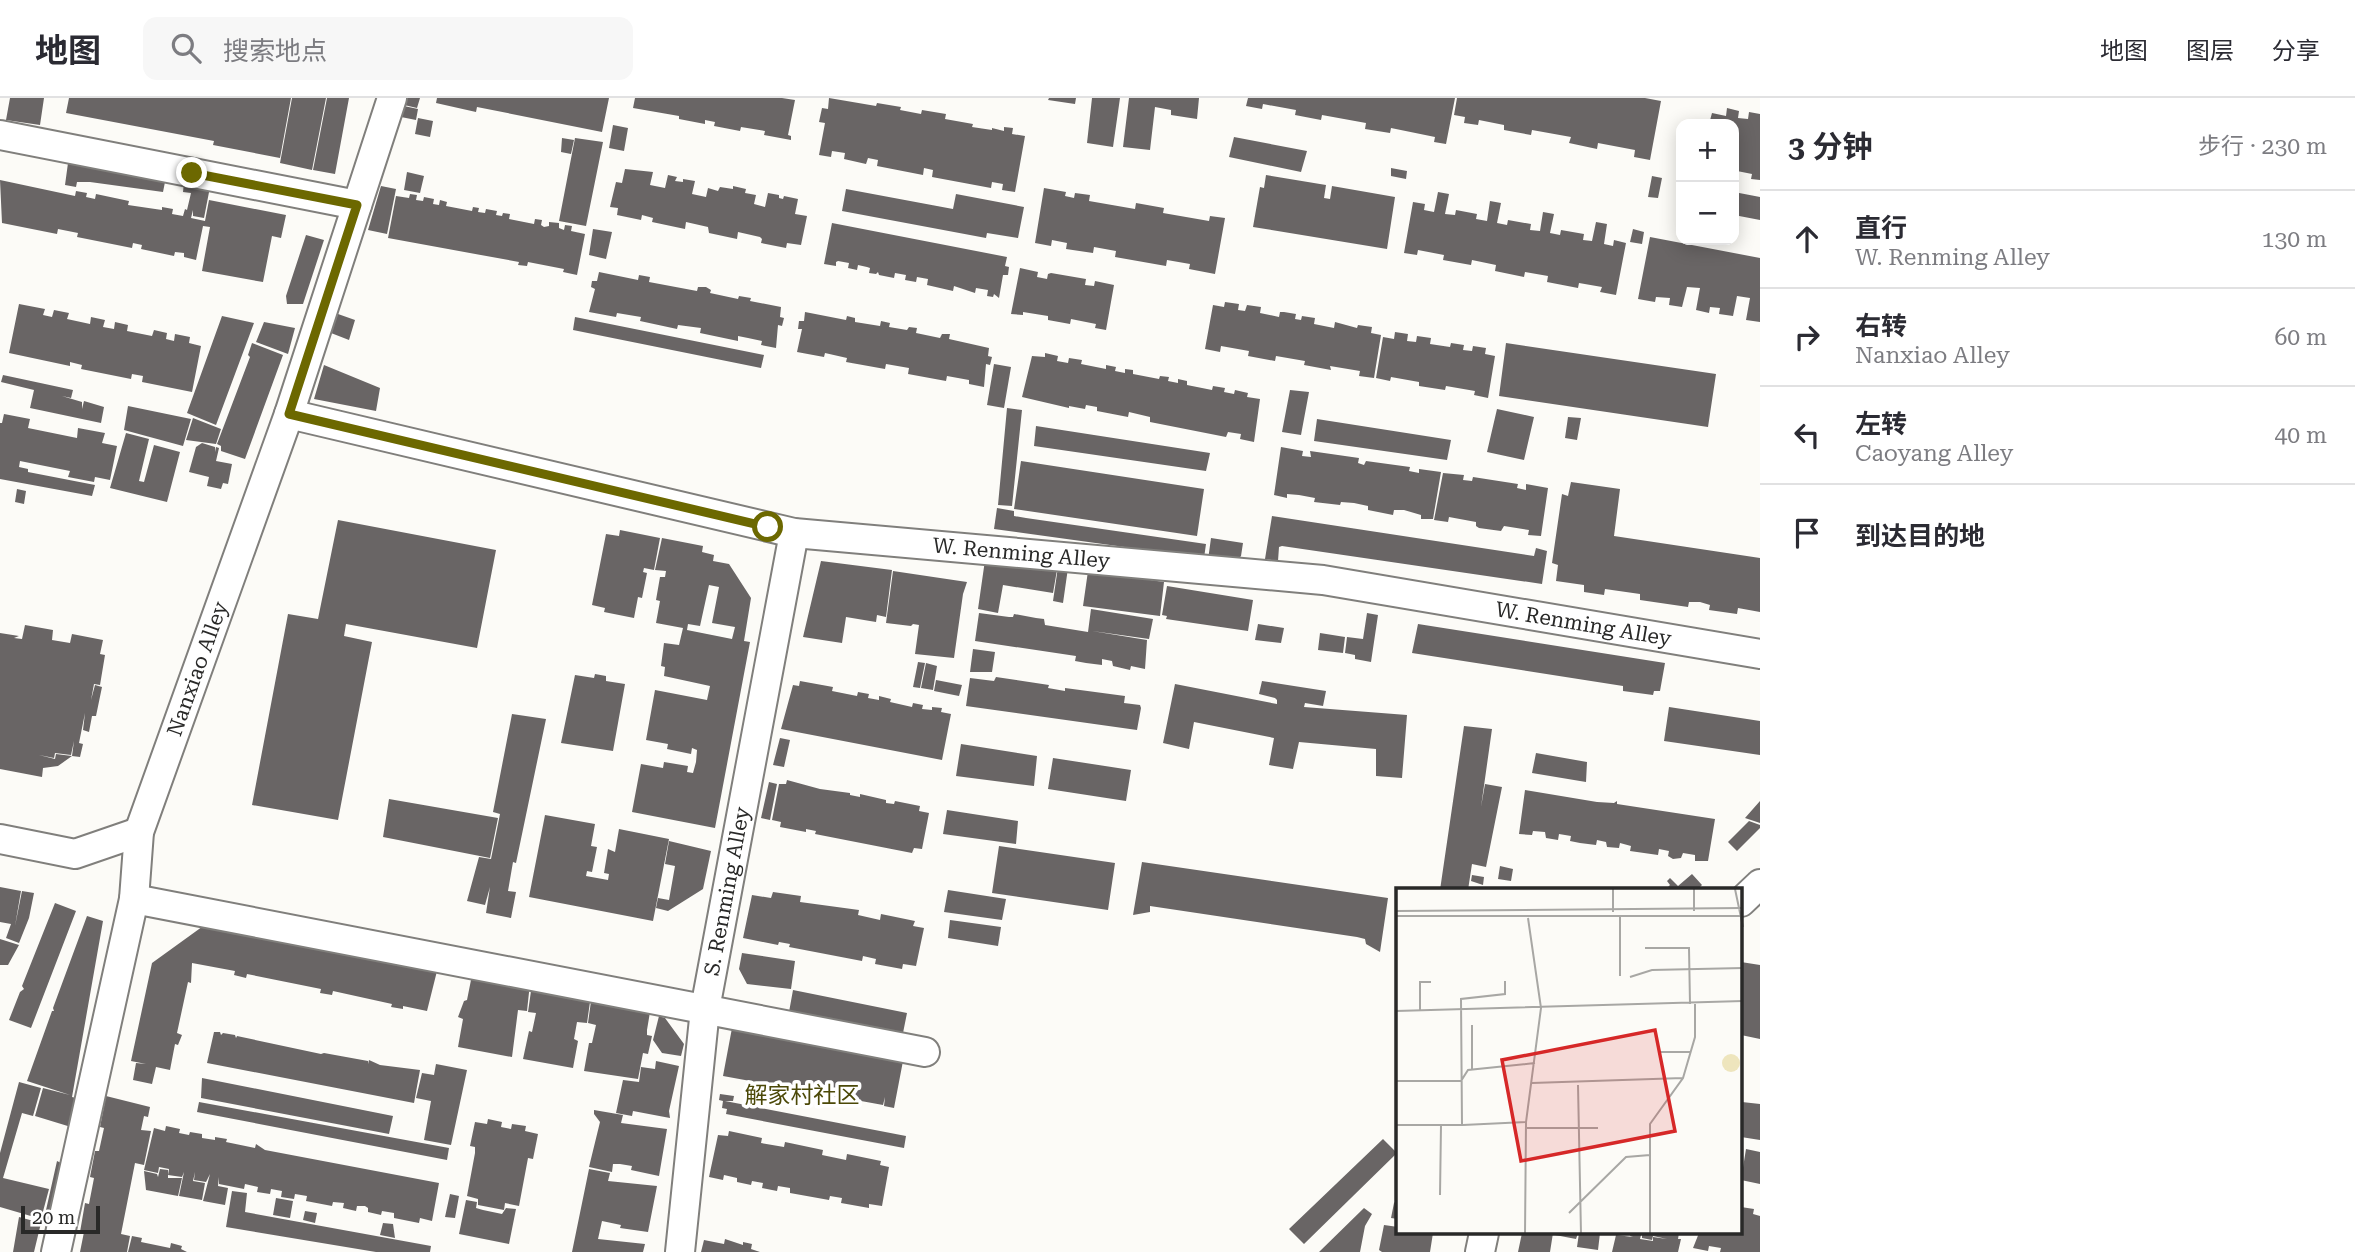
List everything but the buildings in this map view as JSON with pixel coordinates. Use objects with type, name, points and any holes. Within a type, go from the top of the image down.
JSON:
[{"type":"street","name":"Nanxiao Alley","points":[[56,1252],[134,899],[139,831],[289,414],[392,98]]},
{"type":"street","points":[[0,135],[357,205]]},
{"type":"street","name":"W. Renming Alley","points":[[289,414],[794,533],[1323,580],[1760,654]]},
{"type":"street","name":"S. Renming Alley","points":[[680,1252],[705,1009],[794,533]]},
{"type":"street","points":[[0,839],[75,854],[139,831]]},
{"type":"street","points":[[1742,901],[1760,884]]},
{"type":"street","points":[[134,899],[925,1052]]},
{"type":"street","points":[[1480,1252],[1484,1234]]},
{"type":"district","name":"解家村社区","points":[[802,1095]]},
{"type":"route","points":[[192,173],[357,205],[289,414],[768,527]]}]
